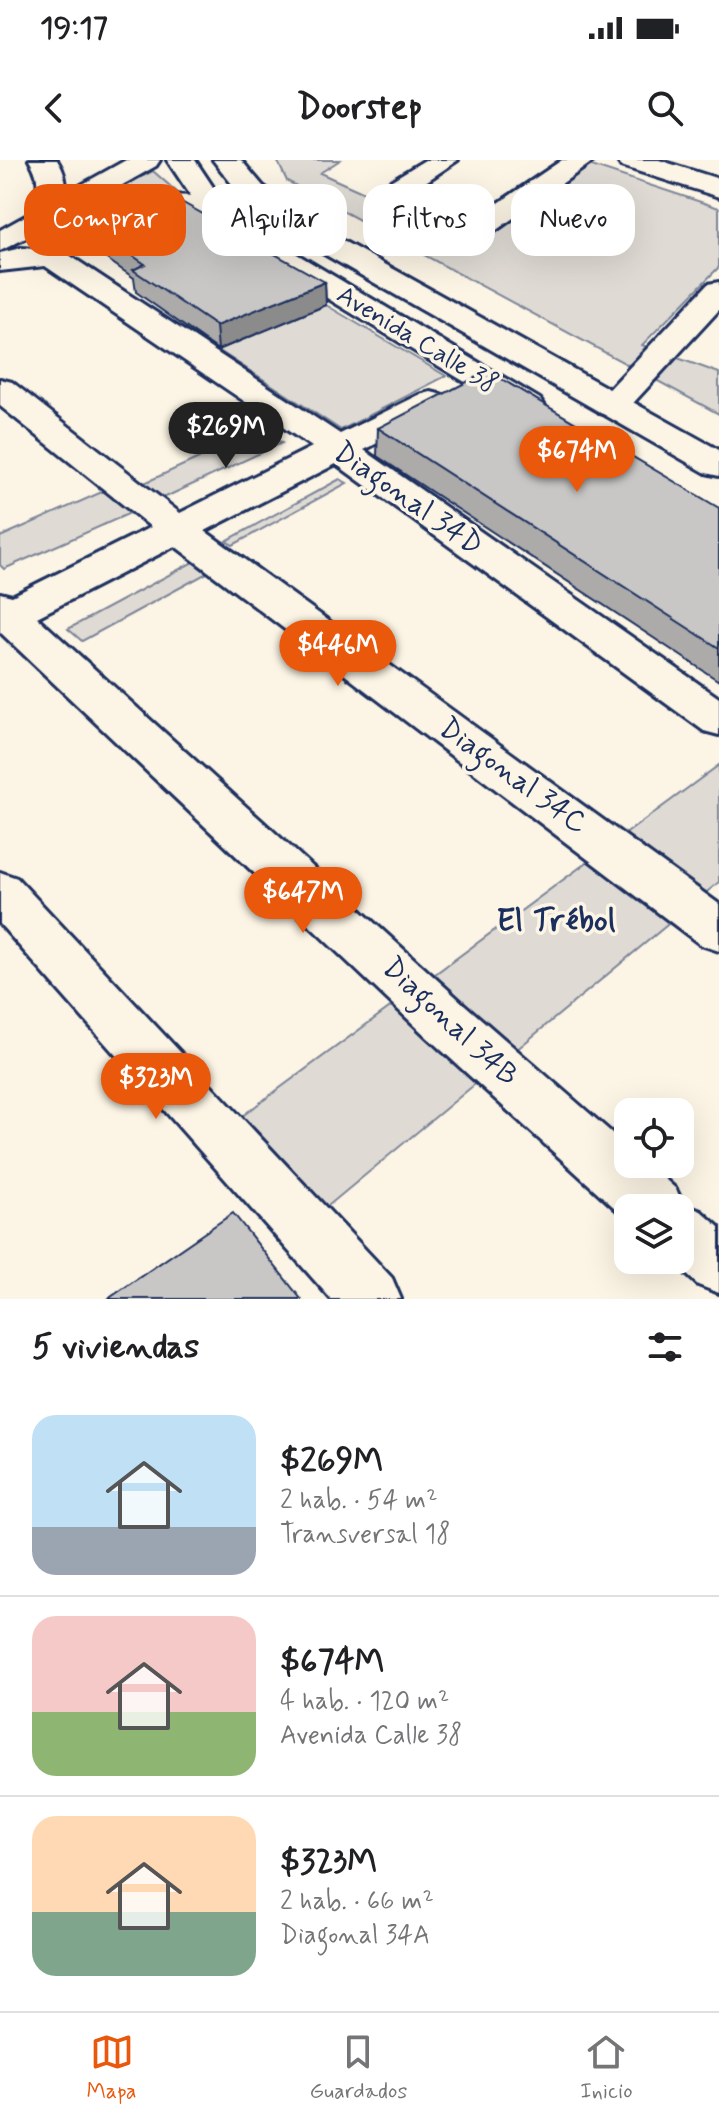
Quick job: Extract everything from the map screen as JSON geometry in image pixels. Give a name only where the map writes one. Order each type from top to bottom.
[{"type":"street","points":[[43,160],[51,169],[54,184]]},
{"type":"street","points":[[105,184],[146,160]]},
{"type":"street","name":"Avenida Calle 38","points":[[181,160],[202,192]]},
{"type":"street","name":"Avenida Calle 38","points":[[227,160],[237,178],[256,196],[308,233],[719,465]]},
{"type":"street","points":[[405,184],[444,160]]},
{"type":"street","points":[[495,218],[581,160]]},
{"type":"street","points":[[631,160],[714,180]]},
{"type":"street","points":[[0,242],[24,230]]},
{"type":"street","name":"Avenida Calle 38","points":[[279,256],[559,424]]},
{"type":"street","name":"Diagonal 34D","points":[[0,262],[21,257],[52,257],[337,448],[719,720]]},
{"type":"street","points":[[612,406],[719,291]]},
{"type":"street","points":[[3,613],[178,530],[479,378]]},
{"type":"street","name":"Diagonal 34C","points":[[0,389],[178,530],[719,931]]},
{"type":"street","name":"Diagonal 34B","points":[[3,613],[446,1021],[640,1194]]},
{"type":"street","points":[[0,891],[371,1299]]},
{"type":"street","points":[[694,1243],[719,1265]]},
{"type":"shaded area","points":[[277,160],[340,160],[320,173],[344,184],[293,184],[287,181]]},
{"type":"shaded area","points":[[589,165],[719,208],[719,267],[642,345],[719,373],[719,414],[426,256],[495,256],[495,232],[511,221],[511,256],[635,256],[635,184],[562,184]]},
{"type":"shaded area","points":[[153,171],[168,184],[127,184]]},
{"type":"shaded area","points":[[347,185],[363,192],[363,222],[347,213]]},
{"type":"shaded area","points":[[326,305],[446,376],[341,430],[218,350]]},
{"type":"shaded area","points":[[262,429],[282,443],[159,500],[140,485]]},
{"type":"shaded area","points":[[340,479],[347,483],[233,545],[226,541]]},
{"type":"shaded area","points":[[111,488],[137,510],[4,569],[0,565],[0,537]]},
{"type":"shaded area","points":[[193,562],[207,573],[82,641],[68,629]]},
{"type":"shaded area","points":[[719,765],[719,882],[305,1225],[219,1133]]},
{"type":"building","points":[[186,205],[202,213],[202,256],[278,256],[325,282],[216,326],[133,270],[145,264],[133,256],[186,256]]},
{"type":"building","points":[[488,371],[719,508],[719,648],[378,428]]},
{"type":"building","points":[[233,1213],[301,1299],[108,1299]]},
{"type":"district","name":"El Trébol","points":[[556,921]]}]
